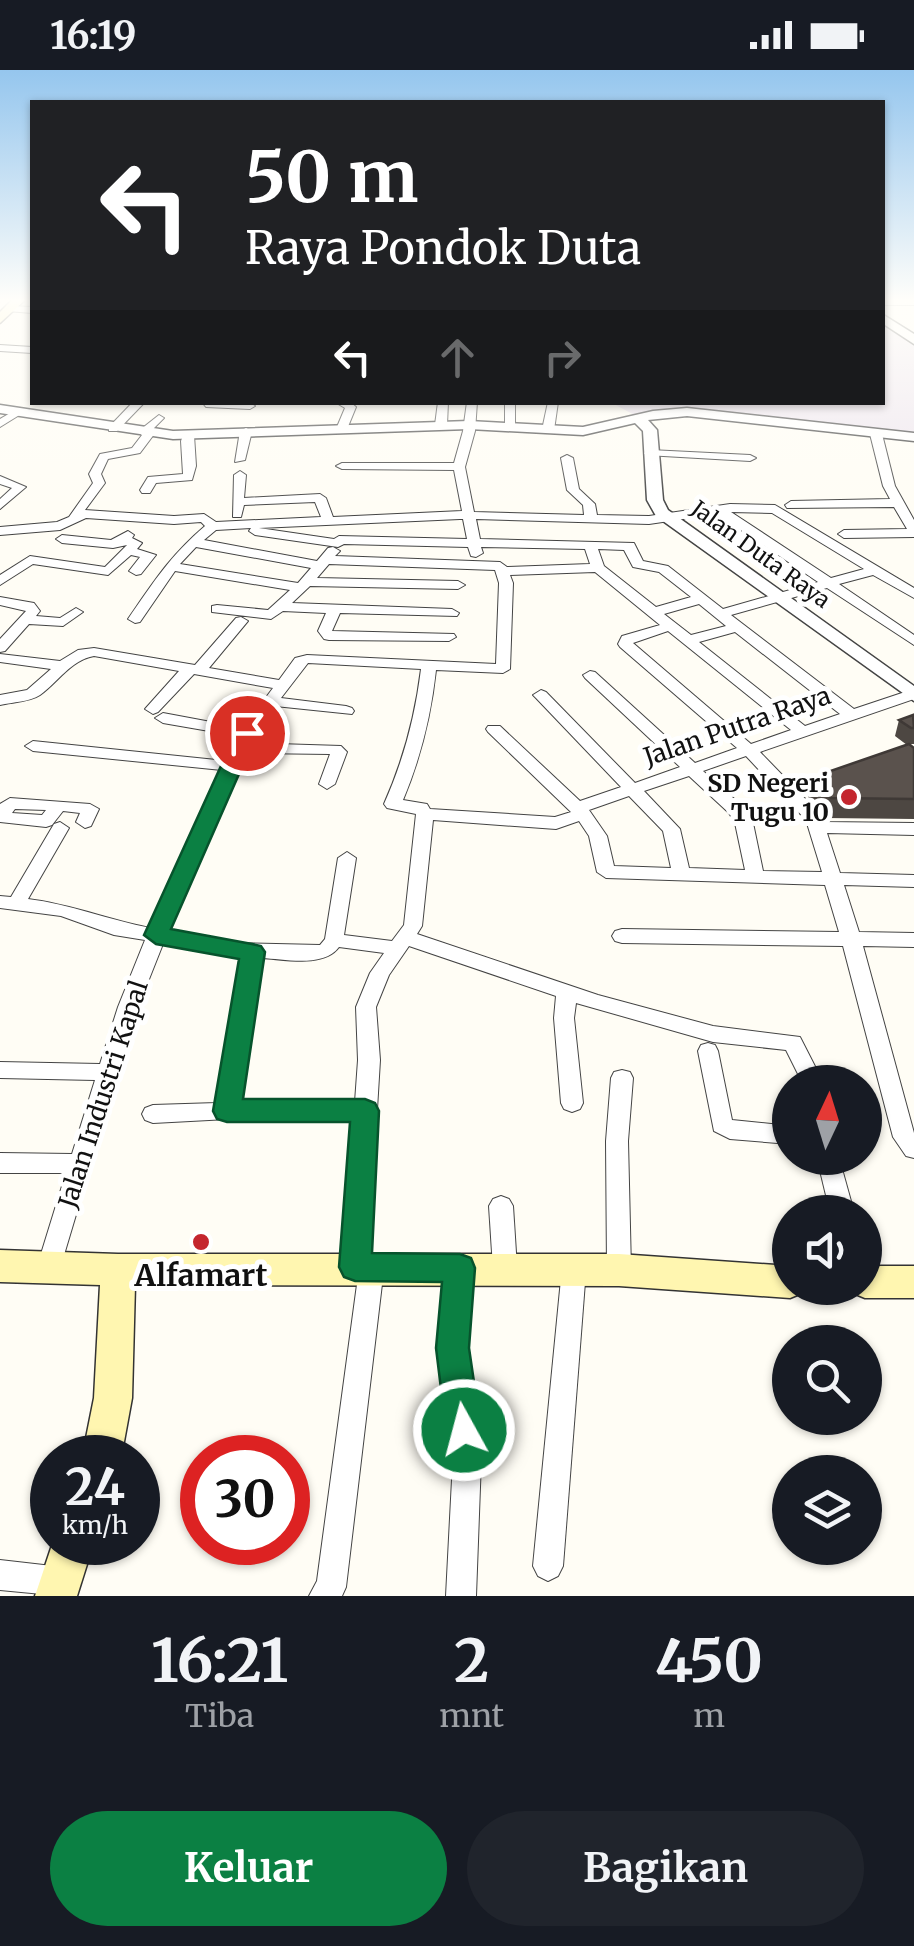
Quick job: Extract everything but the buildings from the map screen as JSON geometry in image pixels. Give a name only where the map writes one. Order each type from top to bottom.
[{"type":"main road","points":[[0,1266],[118,1270],[619,1270],[772,1281]]},
{"type":"main road","points":[[106,1435],[114,1398],[118,1270]]},
{"type":"main road","points":[[882,1282],[914,1282]]},
{"type":"street","points":[[114,429],[137,405]]},
{"type":"street","points":[[240,524],[242,431],[250,405]]},
{"type":"street","points":[[344,427],[351,407],[347,405]]},
{"type":"street","points":[[441,425],[443,405]]},
{"type":"street","points":[[471,405],[459,467],[477,563]]},
{"type":"street","points":[[510,405],[511,427]]},
{"type":"street","points":[[548,430],[552,405]]},
{"type":"street","points":[[0,410],[114,429],[156,428],[188,435],[468,424],[593,430],[686,412],[914,437]]},
{"type":"street","points":[[0,424],[16,412]]},
{"type":"street","name":"Jalan Duta Raya","points":[[638,419],[649,427],[656,505],[668,518],[914,694]]},
{"type":"street","points":[[0,531],[60,526],[75,516],[98,483],[97,470],[104,456],[136,451],[156,428]]},
{"type":"street","points":[[844,534],[914,532],[889,486],[876,434]]},
{"type":"street","points":[[146,490],[152,480],[188,478],[192,464],[185,444],[188,435]]},
{"type":"street","points":[[650,453],[750,458]]},
{"type":"street","points":[[567,458],[573,490],[589,504],[592,518]]},
{"type":"street","points":[[342,466],[459,467]]},
{"type":"street","points":[[0,480],[20,487],[0,505]]},
{"type":"street","points":[[239,502],[320,498],[334,520],[339,542]]},
{"type":"street","points":[[791,505],[898,504]]},
{"type":"street","points":[[719,510],[914,640]]},
{"type":"street","points":[[135,619],[170,566],[213,526],[465,515],[668,518],[719,510],[782,511],[914,594]]},
{"type":"street","points":[[75,516],[204,518],[213,526]]},
{"type":"street","points":[[0,581],[18,564],[30,560],[113,572],[124,546],[146,518]]},
{"type":"street","points":[[240,524],[257,531],[339,542],[629,546],[638,564],[659,568],[850,714]]},
{"type":"street","points":[[62,539],[124,546],[149,555],[136,571]]},
{"type":"street","points":[[192,542],[323,563],[477,563],[496,564],[504,571],[598,568]]},
{"type":"street","points":[[217,609],[268,616],[304,585],[339,542]]},
{"type":"street","points":[[590,545],[598,568],[802,731]]},
{"type":"street","points":[[324,1596],[331,1587],[364,1267],[369,1060],[366,1007],[380,973],[413,926],[425,814],[420,808],[393,804],[411,761],[437,662],[448,637],[458,585],[456,564]]},
{"type":"street","points":[[170,566],[304,585],[458,585]]},
{"type":"street","points":[[720,614],[875,570]]},
{"type":"street","points":[[437,662],[503,669],[504,571]]},
{"type":"street","points":[[655,612],[700,599]]},
{"type":"street","points":[[0,602],[33,608],[0,648]]},
{"type":"street","points":[[280,607],[452,613]]},
{"type":"street","points":[[334,610],[324,631],[329,636],[448,637]]},
{"type":"street","points":[[25,620],[63,622],[76,612]]},
{"type":"street","points":[[238,749],[158,714],[241,622]]},
{"type":"street","points":[[671,626],[626,639],[624,644],[748,750],[810,811],[852,939],[904,1136],[913,1148]]},
{"type":"street","points":[[688,640],[737,627]]},
{"type":"street","points":[[0,700],[32,694],[82,653],[94,652],[194,670],[346,711]]},
{"type":"street","points":[[0,658],[63,666]]},
{"type":"street","name":"Jalan Industri Kapal","points":[[49,1267],[106,1072],[156,935],[238,749],[303,660],[437,662]]},
{"type":"street","points":[[590,675],[740,816],[755,876]]},
{"type":"street","name":"Jalan Putra Raya","points":[[425,814],[556,822],[632,788],[914,694]]},
{"type":"street","points":[[541,695],[674,834],[682,874]]},
{"type":"street","points":[[494,729],[580,811],[598,836],[606,872],[914,881]]},
{"type":"street","points":[[33,746],[335,750],[338,756],[327,784]]},
{"type":"street","points":[[792,793],[810,786]]},
{"type":"street","points":[[0,816],[46,820],[58,805],[90,808],[85,822]]},
{"type":"street","points":[[818,827],[914,828]]},
{"type":"street","points":[[60,828],[8,903],[81,914],[105,926],[252,952],[327,950],[334,940],[347,858]]},
{"type":"street","points":[[622,936],[914,940]]},
{"type":"street","points":[[334,940],[402,943],[712,1034],[793,1043],[804,1065]]},
{"type":"street","points":[[227,1111],[252,952]]},
{"type":"street","points":[[567,992],[564,1018],[572,1103]]},
{"type":"street","points":[[708,1052],[722,1125],[730,1130],[772,1134]]},
{"type":"street","points":[[0,1070],[106,1072]]},
{"type":"street","points":[[619,1270],[617,1141],[622,1078]]},
{"type":"street","points":[[153,1114],[365,1111]]},
{"type":"street","points":[[0,1163],[80,1164]]},
{"type":"street","points":[[501,1206],[506,1268]]},
{"type":"street","points":[[460,1268],[452,1348],[467,1460],[461,1596]]},
{"type":"street","points":[[548,1566],[574,1270]]},
{"type":"street","points":[[0,1575],[64,1573]]},
{"type":"shaded area","points":[[885,370],[914,370],[914,433],[691,414],[640,418],[616,405],[885,405]]},
{"type":"place","name":"SD Negeri Tugu 10","points":[[849,797]]},
{"type":"place","name":"Alfamart","points":[[201,1242]]},
{"type":"route","points":[[247,733],[156,935],[252,952],[227,1111],[365,1111],[355,1267],[460,1268],[452,1348],[464,1430]]}]
